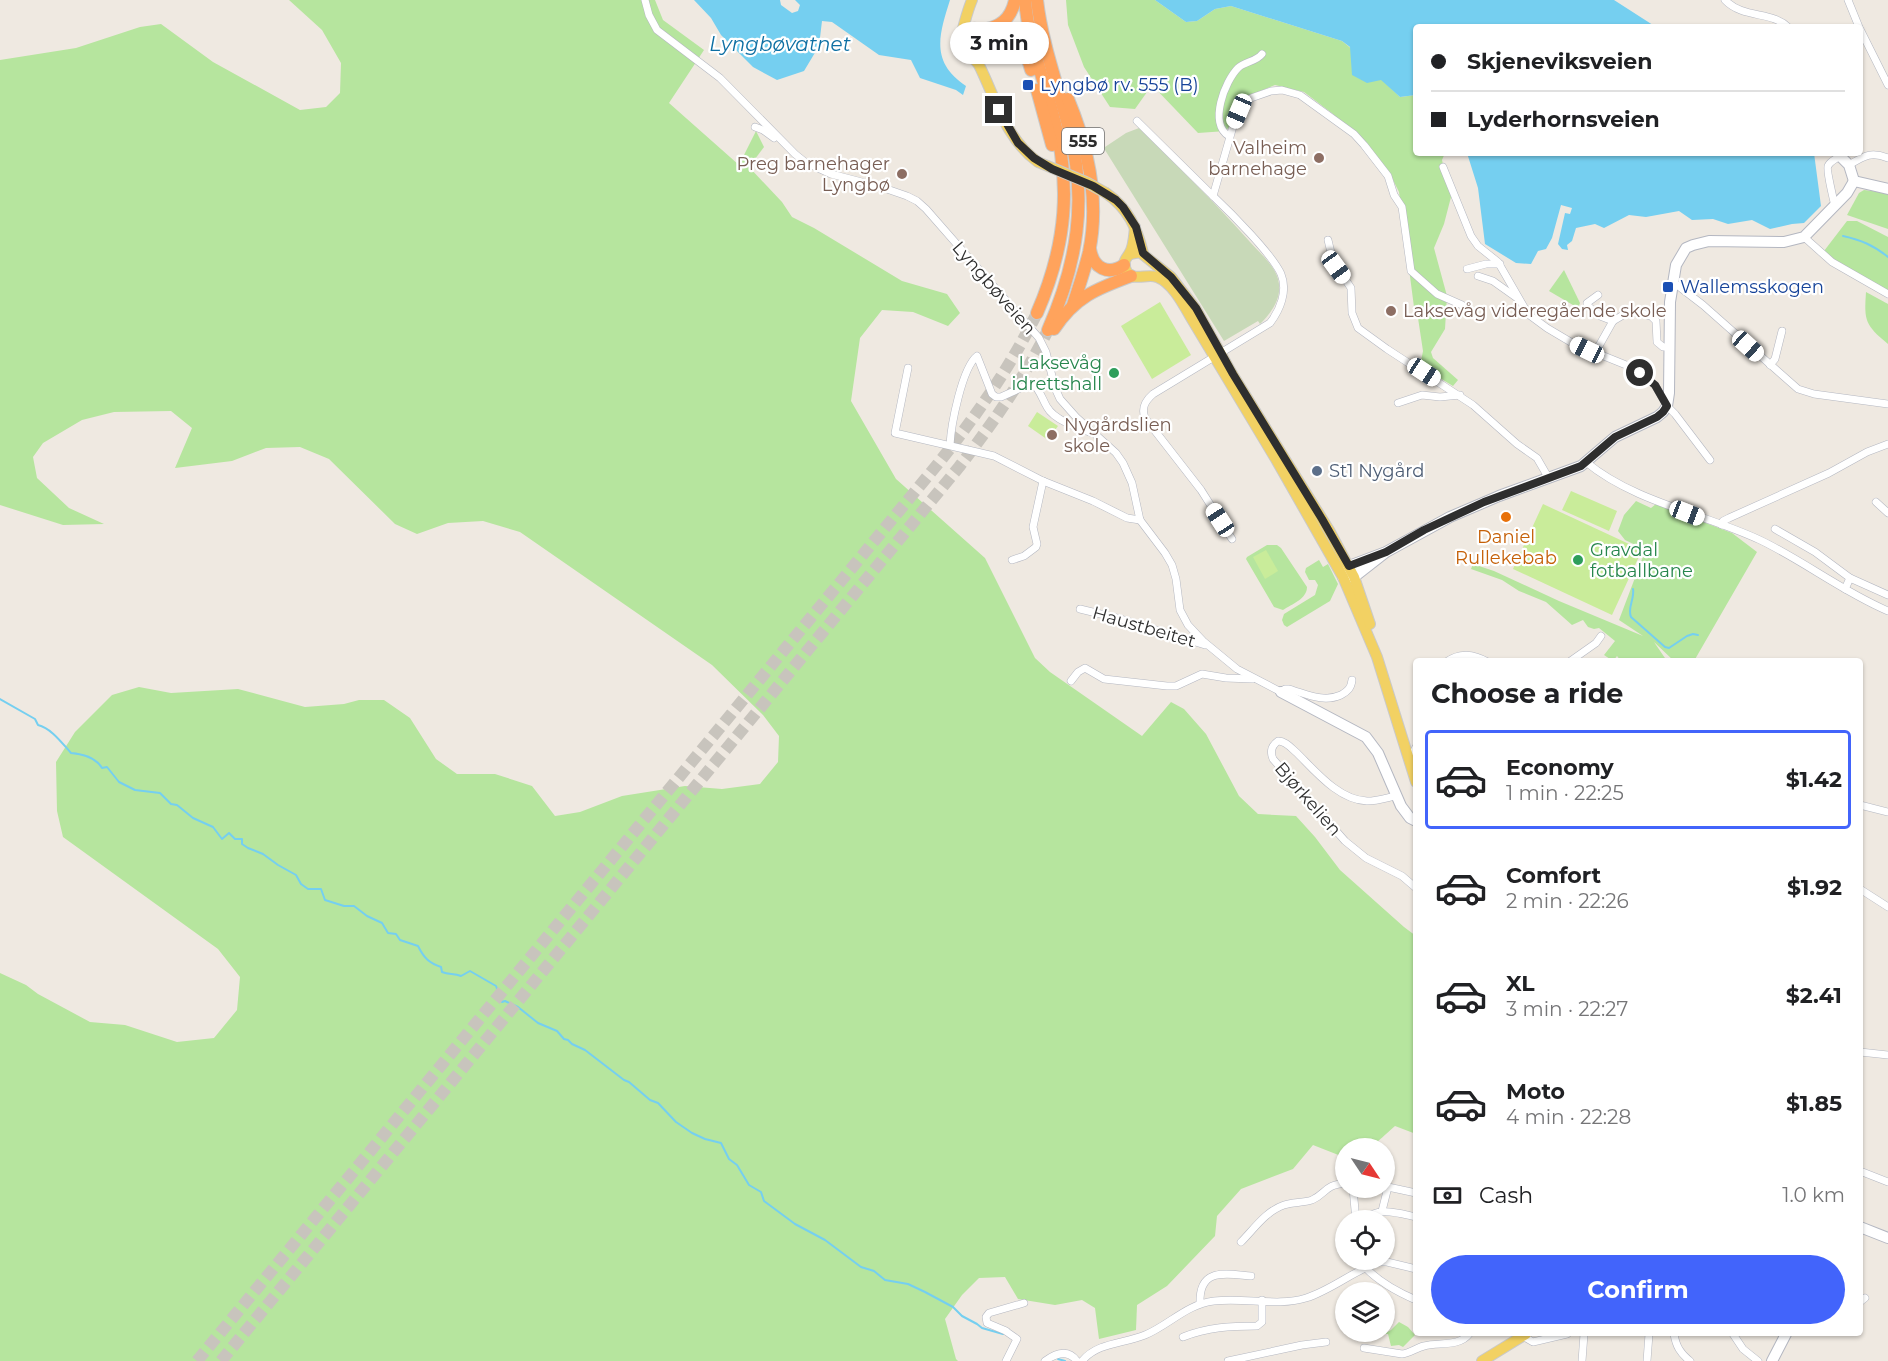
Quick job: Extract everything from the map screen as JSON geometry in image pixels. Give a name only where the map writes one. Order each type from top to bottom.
[{"type":"highway","points":[[982,37],[1003,23],[1016,0]]},
{"type":"highway","name":"555","points":[[1025,0],[1030,39],[1060,142],[1065,180],[1065,212],[1057,257],[1037,313]]},
{"type":"highway","name":"555","points":[[1037,0],[1043,40],[1074,145],[1080,198],[1076,243],[1071,267],[1051,330],[1066,312],[1101,286],[1131,276]]},
{"type":"highway","name":"555","points":[[982,37],[1007,39],[1022,49],[1028,59],[1053,150],[1065,212]]},
{"type":"highway","name":"555","points":[[1043,40],[1074,113],[1089,166],[1092,207],[1089,249],[1074,305]]},
{"type":"highway","points":[[1089,249],[1092,260],[1102,269],[1110,271],[1127,259]]},
{"type":"main road","points":[[972,0],[961,38],[962,47],[978,64],[1013,136],[1023,149],[1038,162],[1086,182],[1106,193],[1123,207],[1136,227],[1150,268],[1144,276]]},
{"type":"main road","points":[[972,0],[973,18],[982,37],[994,99]]},
{"type":"main road","points":[[963,34],[970,28],[982,37]]},
{"type":"main road","points":[[968,53],[977,54],[982,37]]},
{"type":"main road","points":[[1348,577],[1386,552],[1450,517],[1586,462],[1615,437],[1663,412],[1667,406],[1670,383],[1669,311],[1673,282],[1676,265],[1686,248],[1709,241],[1784,242],[1804,237],[1852,187],[1854,182],[1849,165],[1839,156]]},
{"type":"main road","points":[[1854,182],[1888,189]]},
{"type":"main road","points":[[1136,227],[1127,259],[1128,273],[1131,276],[1159,278],[1171,287],[1218,355],[1325,523],[1349,566],[1348,577]]},
{"type":"main road","points":[[1127,259],[1136,251],[1146,256],[1171,277],[1185,293],[1324,541],[1348,577],[1368,615],[1377,657],[1413,771]]},
{"type":"main road","points":[[1349,566],[1386,552]]},
{"type":"main road","name":"Lyngbøveien","points":[[1281,692],[1366,737],[1378,753],[1395,796],[1407,815],[1413,819]]},
{"type":"main road","points":[[1863,1228],[1888,1238]]},
{"type":"main road","points":[[1482,1361],[1519,1336]]},
{"type":"main road","points":[[1772,1361],[1785,1336]]},
{"type":"street","name":"Lyngbøveien","points":[[645,0],[649,15],[657,30],[720,78],[795,154],[817,168],[894,191],[920,203],[1039,338],[1046,352],[1060,399],[1076,417],[1116,453],[1123,463],[1132,483],[1140,520],[1172,565],[1183,618],[1195,634],[1237,669],[1281,692],[1289,689],[1332,699],[1348,691],[1352,686],[1352,680]]},
{"type":"street","points":[[1725,0],[1734,8],[1746,13],[1778,20],[1784,24]]},
{"type":"street","points":[[1848,0],[1857,24]]},
{"type":"street","points":[[1863,36],[1888,85]]},
{"type":"street","points":[[1229,136],[1222,131],[1220,126],[1219,109],[1236,70],[1249,61],[1259,58],[1262,54]]},
{"type":"street","points":[[1213,196],[1229,136],[1239,111],[1251,98],[1261,93],[1282,90],[1300,95],[1354,134],[1388,176],[1403,211],[1411,271],[1437,294],[1462,305]]},
{"type":"street","points":[[1137,121],[1213,196],[1270,258],[1282,275],[1284,290],[1278,310],[1270,323],[1153,394],[1145,403],[1143,413],[1200,490],[1232,539]]},
{"type":"street","name":"Lyngbøveien","points":[[755,128],[763,130],[772,138],[779,139]]},
{"type":"street","points":[[1849,165],[1874,154],[1888,158]]},
{"type":"street","points":[[1835,206],[1827,166],[1837,156]]},
{"type":"street","points":[[1443,167],[1471,236],[1478,246],[1500,264],[1528,314],[1574,344],[1620,362],[1655,385],[1667,406],[1710,460]]},
{"type":"street","points":[[1804,237],[1832,262],[1888,294]]},
{"type":"street","points":[[1328,240],[1333,261],[1351,288],[1352,313],[1358,328],[1460,395],[1517,444],[1537,458],[1548,477]]},
{"type":"street","points":[[1467,269],[1486,264],[1500,264]]},
{"type":"street","points":[[1478,276],[1493,281],[1519,300]]},
{"type":"street","points":[[1673,282],[1793,386],[1805,392],[1888,404]]},
{"type":"street","points":[[1598,295],[1587,304],[1600,316],[1613,321]]},
{"type":"street","points":[[1595,353],[1613,321],[1630,311],[1651,316],[1656,321],[1657,342],[1663,347],[1669,347]]},
{"type":"street","points":[[1770,365],[1775,359],[1782,331]]},
{"type":"street","points":[[950,446],[966,369],[975,357],[978,357],[987,384],[996,397],[1001,397],[1032,383],[1042,396],[1048,410],[1061,419],[1097,435]]},
{"type":"street","points":[[908,368],[895,433],[999,458],[1043,481],[1093,501],[1127,518],[1140,520]]},
{"type":"street","points":[[1398,403],[1422,395],[1440,397],[1460,395]]},
{"type":"street","points":[[1722,525],[1723,521],[1729,518],[1888,444]]},
{"type":"street","points":[[1586,462],[1604,476],[1631,489],[1773,547],[1888,611]]},
{"type":"street","points":[[1012,560],[1024,556],[1036,547],[1034,527],[1043,481]]},
{"type":"street","points":[[1876,502],[1888,513]]},
{"type":"street","points":[[1775,529],[1815,552],[1850,578],[1888,595]]},
{"type":"street","points":[[1845,589],[1850,578]]},
{"type":"street","name":"Haustbeitet","points":[[1080,609],[1208,645]]},
{"type":"street","points":[[1575,658],[1596,643],[1601,636]]},
{"type":"street","points":[[1453,658],[1465,654],[1480,658]]},
{"type":"street","name":"Lyngbøveien","points":[[1071,681],[1078,672],[1085,668],[1104,679],[1167,686],[1176,686],[1202,674],[1254,679]]},
{"type":"street","name":"Bjørkelien","points":[[1395,796],[1367,801],[1350,797],[1340,792],[1316,772],[1285,742],[1278,741],[1272,749],[1273,759],[1345,840],[1366,858],[1402,876],[1413,885]]},
{"type":"street","points":[[1410,760],[1413,754]]},
{"type":"street","points":[[1863,806],[1888,812]]},
{"type":"street","points":[[1863,891],[1888,907]]},
{"type":"street","points":[[1863,1052],[1888,1055]]},
{"type":"street","points":[[1863,1172],[1888,1182]]},
{"type":"street","points":[[1241,1242],[1275,1209],[1287,1204],[1314,1199],[1335,1185]]},
{"type":"street","points":[[1382,1210],[1388,1187],[1413,1192]]},
{"type":"street","points":[[1395,1212],[1413,1215]]},
{"type":"street","points":[[1395,1264],[1413,1268]]},
{"type":"street","points":[[1082,1361],[1100,1347],[1142,1336],[1161,1328],[1184,1311],[1200,1303],[1241,1299],[1284,1302],[1304,1299],[1364,1270]]},
{"type":"street","points":[[1367,1270],[1383,1283],[1413,1298]]},
{"type":"street","points":[[1200,1303],[1202,1284],[1211,1277],[1222,1274],[1251,1276]]},
{"type":"street","points":[[1183,1337],[1197,1331],[1214,1328],[1257,1326],[1262,1322],[1262,1300]]},
{"type":"street","points":[[1005,1361],[1017,1339],[991,1326],[986,1321],[989,1313],[1023,1303]]},
{"type":"street","points":[[1364,1348],[1401,1354],[1424,1346],[1461,1341],[1467,1336]]},
{"type":"street","points":[[1525,1336],[1533,1342],[1558,1336]]},
{"type":"street","points":[[1582,1361],[1584,1336]]},
{"type":"street","points":[[1647,1361],[1648,1336]]},
{"type":"street","points":[[1674,1336],[1677,1347],[1690,1361]]},
{"type":"street","points":[[1734,1336],[1743,1349],[1758,1361]]},
{"type":"street","points":[[1228,1361],[1326,1342]]},
{"type":"street","points":[[1045,1361],[1053,1355],[1065,1353],[1077,1361]]},
{"type":"green space","points":[[289,0],[655,0],[663,20],[704,50],[669,103],[739,165],[756,131],[764,147],[749,167],[782,202],[792,217],[902,281],[947,294],[960,313],[948,326],[913,312],[882,310],[860,338],[851,401],[896,479],[985,558],[1035,658],[1050,672],[1142,736],[1171,702],[1184,709],[1206,734],[1239,796],[1258,814],[1296,816],[1340,870],[1413,934],[1413,1133],[1395,1126],[1381,1138],[1335,1138],[1335,1154],[1313,1145],[1293,1169],[1241,1189],[1217,1216],[1215,1236],[1167,1286],[1137,1305],[1136,1330],[1099,1339],[1095,1308],[1082,1300],[1055,1305],[1018,1299],[1005,1277],[979,1278],[962,1295],[945,1319],[958,1361],[0,1361],[0,973],[26,985],[90,1022],[125,1025],[177,1042],[214,1038],[237,1010],[240,977],[218,949],[63,837],[57,811],[56,762],[75,732],[112,695],[139,687],[171,693],[238,689],[305,707],[344,704],[359,700],[384,700],[410,718],[436,759],[457,774],[495,774],[532,786],[555,816],[580,812],[622,796],[685,786],[722,789],[760,784],[778,762],[779,736],[763,715],[712,665],[520,532],[483,521],[448,523],[417,534],[395,524],[329,459],[300,447],[266,448],[232,461],[175,468],[192,428],[171,411],[114,412],[82,420],[43,443],[33,457],[37,478],[69,508],[104,524],[63,525],[0,505],[0,60],[76,48],[140,27],[161,24],[213,62],[300,110],[326,107],[340,93],[341,63],[322,30]]},
{"type":"green space","points":[[1066,0],[1155,0],[1186,22],[1197,21],[1215,9],[1231,6],[1342,41],[1400,97],[1413,95],[1413,156],[1444,156],[1442,160],[1451,197],[1444,224],[1434,248],[1447,296],[1445,329],[1431,352],[1433,358],[1458,380],[1453,386],[1420,366],[1423,351],[1414,307],[1399,192],[1388,170],[1333,114],[1304,92],[1275,85],[1253,94],[1226,131],[1198,133],[1152,85],[1135,109],[1110,107],[1084,67],[1068,25]]},
{"type":"green space","points":[[1139,128],[1196,184],[1273,269],[1278,279],[1278,298],[1260,324],[1258,321],[1224,341],[1105,150],[1105,147],[1126,133]]},
{"type":"green space","points":[[1864,190],[1888,193],[1888,229],[1847,215],[1859,193]]},
{"type":"green space","points":[[1847,221],[1857,221],[1888,237],[1888,291],[1839,263],[1824,251]]},
{"type":"green space","points":[[1564,270],[1580,303],[1578,308],[1549,291]]},
{"type":"green space","points":[[1866,292],[1888,304],[1888,344],[1870,327],[1865,310]]},
{"type":"green space","points":[[1160,302],[1191,355],[1152,379],[1121,326]]},
{"type":"green space","points":[[1037,412],[1058,426],[1048,440],[1028,426]]},
{"type":"green space","points":[[1571,491],[1617,511],[1609,531],[1562,510]]},
{"type":"green space","points":[[1636,501],[1651,508],[1656,504],[1732,533],[1757,552],[1696,658],[1671,658],[1654,642],[1665,658],[1619,658],[1617,656],[1608,658],[1604,655],[1615,641],[1599,628],[1588,627],[1583,620],[1572,625],[1546,602],[1519,591],[1502,580],[1471,569],[1473,564],[1494,571],[1643,636],[1619,620],[1644,554],[1644,549],[1625,540],[1618,531],[1624,515]]},
{"type":"green space","name":"Gravdal fotballbane","points":[[1543,504],[1642,550],[1612,615],[1513,569]]},
{"type":"green space","points":[[1267,545],[1277,545],[1281,548],[1307,587],[1302,598],[1283,610],[1274,607],[1246,559]]},
{"type":"green space","points":[[1266,550],[1278,571],[1265,579],[1253,557]]},
{"type":"green space","points":[[1319,560],[1323,567],[1328,564],[1338,584],[1330,601],[1287,627],[1282,620],[1284,614],[1315,595],[1318,585],[1315,580],[1309,580],[1305,572],[1306,568]]},
{"type":"green space","points":[[1399,1322],[1413,1333],[1414,1336],[1403,1347],[1391,1346],[1390,1342],[1395,1342],[1395,1326]]},
{"type":"water","name":"Lyngbøvatnet","points":[[694,0],[780,0],[781,5],[792,13],[798,11],[800,5],[795,0],[950,0],[940,47],[947,67],[966,86],[963,95],[956,90],[920,78],[911,60],[879,55],[832,22],[822,21],[819,46],[804,71],[777,80],[753,67],[721,35],[711,18]]},
{"type":"water","points":[[1155,0],[1614,0],[1651,24],[1413,24],[1413,95],[1400,97],[1381,80],[1367,83],[1352,75],[1350,47],[1342,41],[1231,6],[1215,9],[1197,21],[1186,22]]},
{"type":"water","points":[[1468,156],[1814,156],[1821,206],[1804,223],[1770,229],[1752,220],[1728,224],[1713,219],[1692,220],[1679,211],[1646,217],[1629,215],[1604,228],[1595,224],[1576,228],[1572,241],[1567,245],[1568,250],[1562,249],[1558,244],[1565,213],[1570,214],[1572,208],[1561,205],[1552,238],[1546,249],[1538,251],[1531,264],[1516,263],[1485,244],[1478,188]]},
{"type":"waterway","points":[[1843,236],[1867,244],[1888,257]]},
{"type":"waterway","points":[[1633,589],[1631,617],[1665,647],[1669,648],[1687,636],[1698,635]]},
{"type":"waterway","points":[[0,699],[35,719],[38,725],[52,733],[71,753],[89,757],[102,768],[107,767],[119,782],[135,790],[160,793],[171,804],[177,805],[193,818],[213,827],[222,839],[229,833],[235,839],[242,839],[242,844],[296,875],[301,884],[308,889],[321,889],[325,900],[344,906],[354,906],[367,916],[382,923],[388,933],[396,934],[400,940],[418,946],[427,960],[441,967],[442,972],[461,976],[470,971],[496,986],[502,1002],[505,1001],[518,1007],[538,1023],[557,1031],[564,1039],[585,1050],[650,1100],[658,1103],[676,1122],[692,1133],[721,1143],[729,1159],[737,1165],[749,1185],[761,1192],[764,1201],[795,1224],[825,1240],[861,1267],[874,1271],[885,1280],[908,1284],[953,1307],[962,1316],[982,1328],[1003,1334]]},
{"type":"waterway","points":[[1058,1359],[1065,1361]]},
{"type":"tunnel","points":[[197,1361],[941,460],[993,389],[1037,313]]},
{"type":"tunnel","points":[[221,1361],[959,467],[1007,401],[1048,330]]},
{"type":"place","name":"Lyngbø rv. 555 (B)","points":[[1028,85]]},
{"type":"place","name":"Valheim barnehage","points":[[1319,158]]},
{"type":"place","name":"Preg barnehager Lyngbø","points":[[902,174]]},
{"type":"place","name":"Wallemsskogen","points":[[1668,287]]},
{"type":"place","name":"Laksevåg videregående skole","points":[[1391,311]]},
{"type":"place","name":"Laksevåg idrettshall","points":[[1114,373]]},
{"type":"place","name":"Nygårdslien skole","points":[[1052,435]]},
{"type":"place","name":"St1 Nygård","points":[[1317,471]]},
{"type":"place","name":"Daniel Rullekebab","points":[[1506,517]]},
{"type":"place","name":"Gravdal fotballbane","points":[[1578,560]]},
{"type":"route","points":[[999,110],[1018,143],[1038,162],[1086,182],[1116,200],[1123,207],[1136,227],[1143,253],[1171,277],[1196,308],[1276,447],[1349,566],[1386,552],[1424,530],[1484,502],[1581,466],[1615,437],[1657,417],[1667,406],[1655,385],[1640,373]]}]
